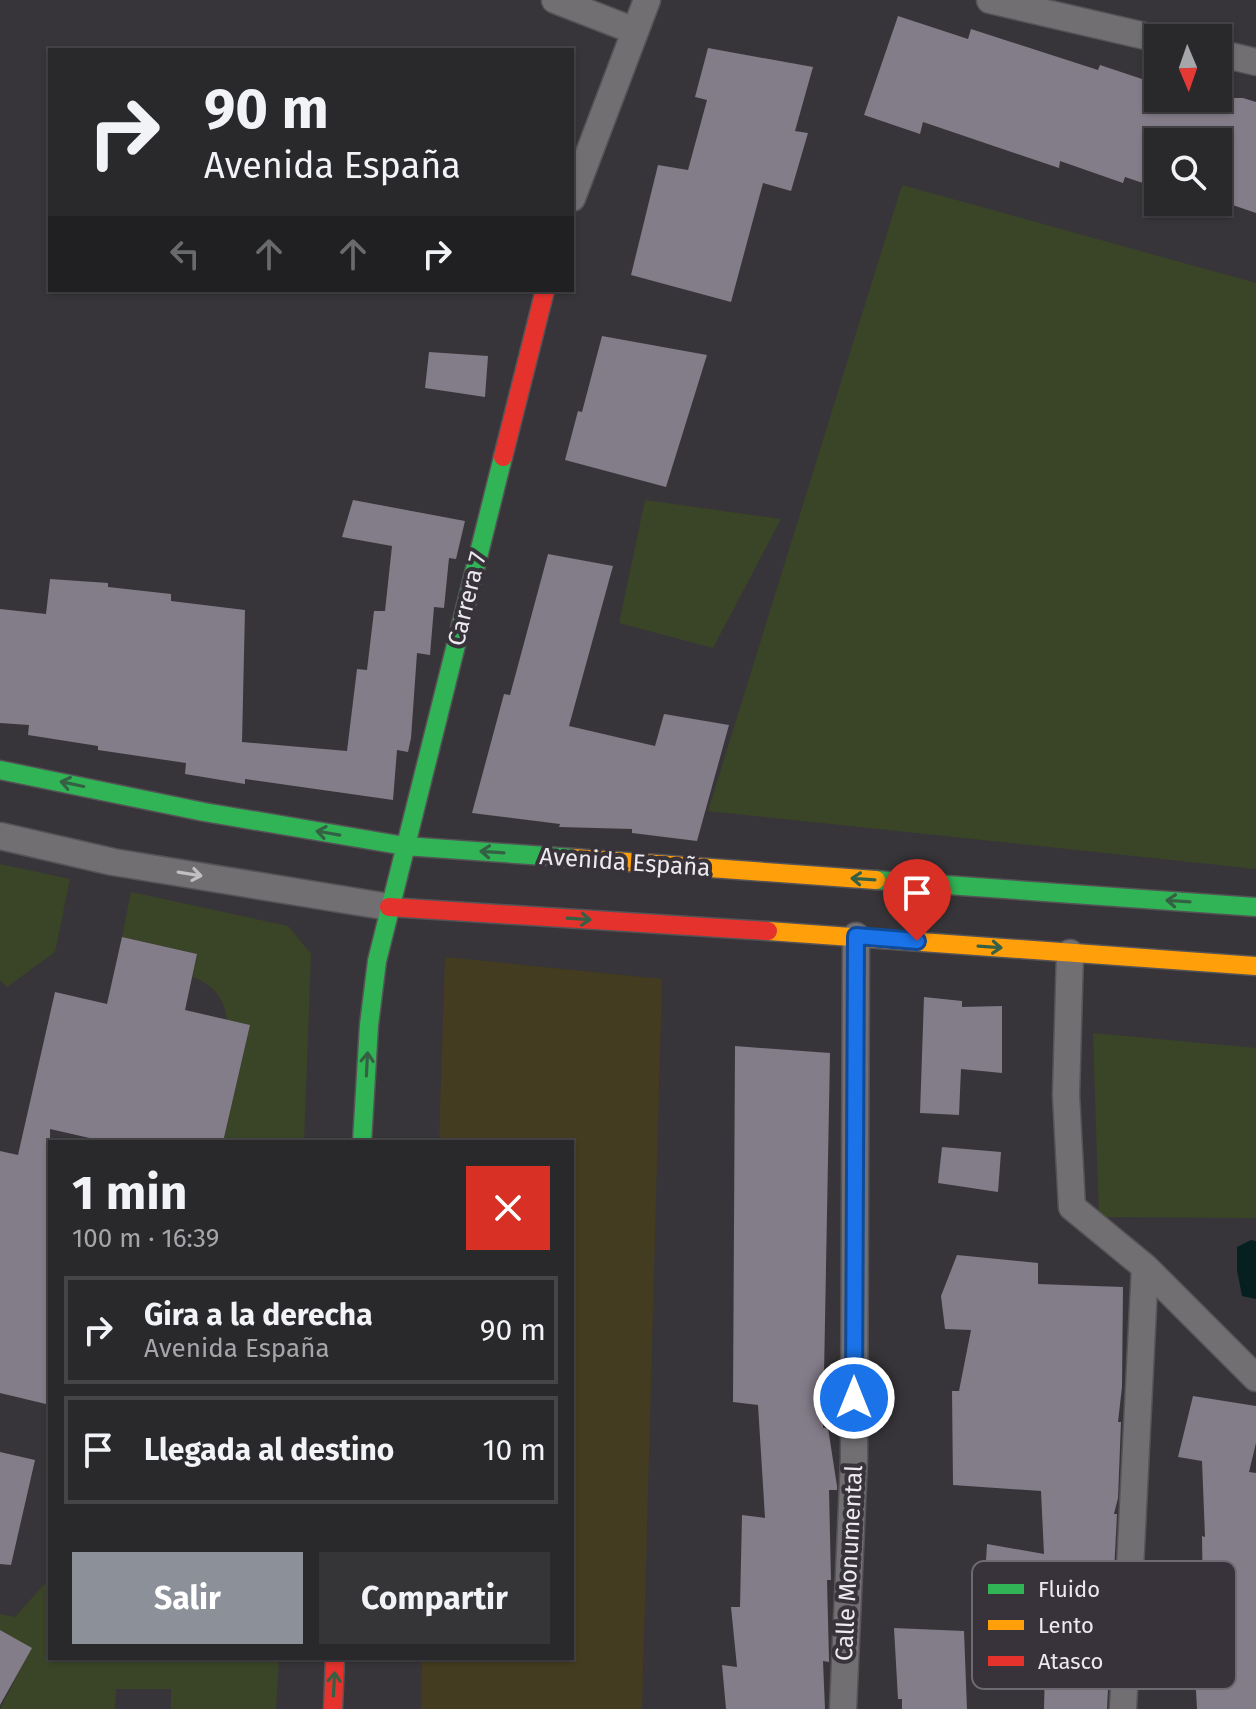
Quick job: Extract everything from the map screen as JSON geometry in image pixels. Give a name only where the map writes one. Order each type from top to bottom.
[{"type":"street","points":[[555,0],[635,31]]},
{"type":"street","points":[[574,193],[647,0]]},
{"type":"street","points":[[990,0],[1144,36]]},
{"type":"street","points":[[1232,56],[1256,62]]},
{"type":"street","name":"Carrera 7","points":[[362,1140],[377,961],[544,292]]},
{"type":"street","name":"Avenida España","points":[[0,770],[204,812],[405,846],[1256,907]]},
{"type":"street","points":[[0,836],[113,862],[389,907],[856,936],[1256,966]]},
{"type":"street","name":"Calle Monumental","points":[[843,1709],[854,1460],[856,936]]},
{"type":"street","points":[[1070,953],[1066,1095],[1072,1207],[1145,1267],[1256,1378]]},
{"type":"street","points":[[1130,1561],[1145,1267]]},
{"type":"street","points":[[333,1709],[335,1660]]},
{"type":"street","points":[[1123,1709],[1124,1689]]},
{"type":"green space","points":[[902,185],[1256,283],[1256,869],[708,811]]},
{"type":"green space","points":[[645,500],[781,519],[713,648],[619,623]]},
{"type":"green space","points":[[0,864],[70,879],[55,952],[7,987],[0,980]]},
{"type":"green space","points":[[131,892],[288,926],[311,954],[304,1140],[223,1140],[250,1025],[227,1020],[216,993],[192,977],[197,954],[122,937]]},
{"type":"green space","points":[[1093,1033],[1256,1048],[1256,1218],[1099,1217]]},
{"type":"green space","points":[[48,1580],[48,1660],[279,1660],[276,1709],[171,1709],[171,1689],[116,1689],[115,1709],[0,1709],[31,1648],[0,1630],[0,1614],[15,1617]]},
{"type":"sand","points":[[445,957],[662,979],[642,1709],[421,1709],[422,1660],[574,1660],[574,1140],[439,1140]]},
{"type":"water","points":[[1251,1240],[1256,1241],[1256,1299],[1242,1296],[1237,1270],[1237,1247]]},
{"type":"building","points":[[898,16],[968,39],[971,29],[1098,70],[1100,65],[1144,80],[1144,112],[1232,112],[1232,98],[1256,102],[1256,213],[1232,205],[1232,128],[1144,128],[1144,183],[1125,177],[1123,183],[1060,161],[1059,168],[923,122],[920,134],[864,115]]},
{"type":"building","points":[[708,48],[813,67],[795,131],[808,133],[791,191],[763,183],[731,302],[631,275],[658,165],[688,170],[707,100],[695,97]]},
{"type":"building","points":[[602,336],[707,355],[666,487],[565,460],[578,411],[582,412]]},
{"type":"building","points":[[429,352],[488,356],[485,397],[425,388]]},
{"type":"building","points":[[353,500],[465,521],[456,559],[449,558],[444,608],[434,607],[430,655],[417,653],[411,738],[408,752],[397,750],[393,800],[245,779],[245,784],[185,774],[186,763],[98,750],[98,746],[28,735],[29,725],[0,723],[0,609],[46,614],[50,579],[108,583],[108,587],[171,594],[171,601],[245,610],[242,742],[347,751],[357,669],[367,670],[374,611],[385,611],[392,546],[342,537]]},
{"type":"building","points":[[548,554],[613,566],[569,726],[655,746],[664,714],[729,725],[697,841],[632,833],[632,829],[559,827],[560,824],[472,813],[504,694],[510,695]]},
{"type":"building","points":[[122,937],[197,954],[185,1010],[250,1025],[223,1140],[98,1140],[50,1129],[48,1405],[0,1393],[0,1151],[18,1155],[55,992],[107,1004]]},
{"type":"building","points":[[924,997],[962,1001],[962,1007],[1002,1006],[1002,1073],[961,1069],[959,1115],[920,1113]]},
{"type":"building","points":[[735,1046],[830,1053],[823,1428],[828,1428],[837,1490],[829,1490],[831,1580],[827,1580],[829,1662],[823,1661],[825,1709],[726,1709],[722,1665],[737,1667],[731,1607],[740,1607],[742,1515],[765,1518],[758,1405],[733,1402]]},
{"type":"building","points":[[942,1147],[1001,1152],[998,1192],[938,1183]]},
{"type":"building","points":[[957,1255],[1038,1263],[1038,1284],[1123,1287],[1115,1561],[986,1561],[987,1544],[1044,1554],[1041,1491],[953,1485],[952,1391],[959,1391],[971,1330],[945,1329],[941,1296]]},
{"type":"building","points":[[1193,1396],[1256,1406],[1256,1443],[1249,1472],[1256,1473],[1256,1709],[1197,1709],[1196,1689],[1236,1689],[1236,1561],[1202,1561],[1202,1536],[1205,1537],[1202,1461],[1178,1457]]},
{"type":"building","points":[[0,1452],[35,1460],[11,1565],[0,1564]]},
{"type":"building","points":[[894,1628],[964,1631],[967,1709],[902,1709],[902,1699],[898,1699]]},
{"type":"building","points":[[0,1630],[32,1648],[0,1705]]},
{"type":"building","points":[[1044,1689],[1108,1689],[1107,1709],[1044,1709]]},
{"type":"traffic: fast","points":[[362,1140],[369,1025],[377,961],[503,457]]},
{"type":"traffic: fast","points":[[0,770],[204,812],[405,846],[573,858]]},
{"type":"traffic: fast","points":[[876,880],[1256,907]]},
{"type":"traffic: slow","points":[[573,858],[876,880]]},
{"type":"traffic: slow","points":[[768,931],[1256,966]]},
{"type":"traffic: jam","points":[[503,457],[544,292]]},
{"type":"traffic: jam","points":[[389,907],[768,931]]},
{"type":"traffic: jam","points":[[333,1709],[335,1660]]},
{"type":"route","points":[[854,1398],[856,936],[917,941]]}]
